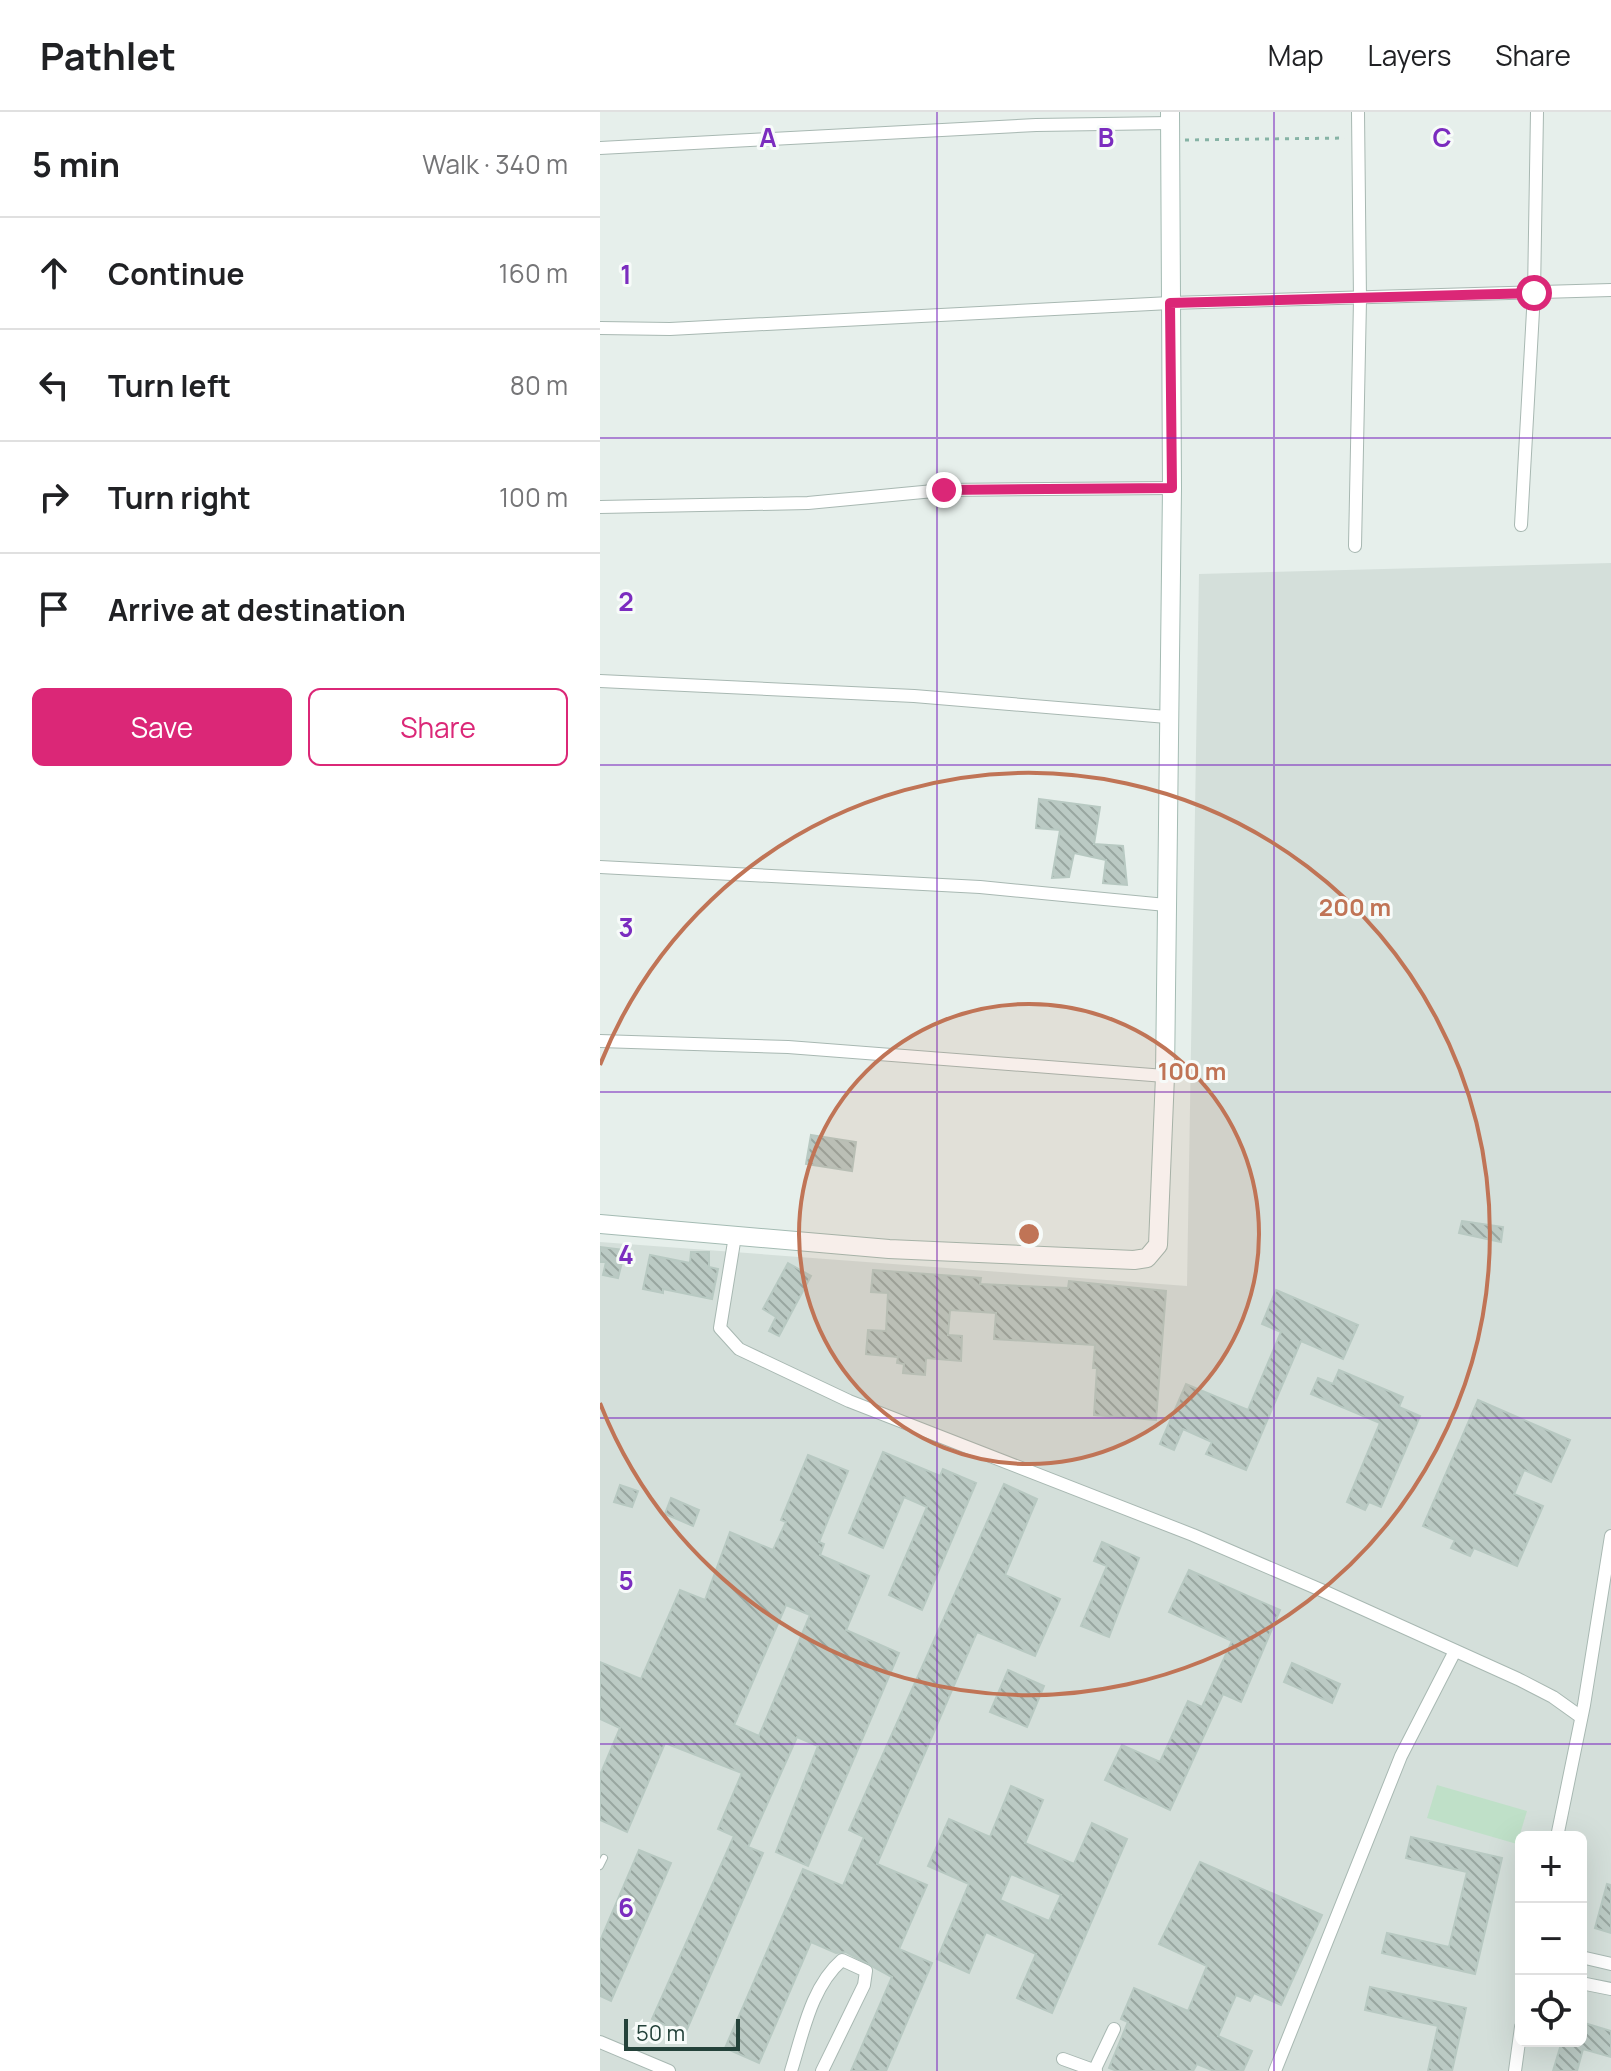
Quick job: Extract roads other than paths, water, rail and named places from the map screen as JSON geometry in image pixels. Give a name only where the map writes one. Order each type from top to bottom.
[{"type":"main road","points":[[600,1224],[889,1249],[1147,1258],[1158,1245],[1165,1076],[1172,488],[1170,125]]},
{"type":"street","points":[[1355,546],[1360,300],[1358,112]]},
{"type":"street","points":[[1521,525],[1534,293],[1537,112]]},
{"type":"street","points":[[600,148],[1036,125],[1170,125]]},
{"type":"street","points":[[600,328],[670,329],[1170,303],[1360,300],[1611,290]]},
{"type":"street","points":[[600,507],[808,503],[944,490],[1172,488]]},
{"type":"street","points":[[600,681],[914,696],[1167,717]]},
{"type":"street","points":[[600,867],[965,886],[1166,905]]},
{"type":"street","points":[[600,1041],[788,1047],[1165,1076]]},
{"type":"street","points":[[735,1236],[720,1328],[739,1349],[849,1401],[1193,1535],[1455,1651],[1553,1697],[1581,1717]]},
{"type":"street","points":[[1558,1831],[1611,1536]]},
{"type":"street","points":[[1275,2071],[1401,1756],[1455,1651]]},
{"type":"street","points":[[1587,1958],[1611,1964]]},
{"type":"street","points":[[791,2071],[811,2007],[826,1978],[842,1960],[866,1971],[864,1985],[822,2071]]},
{"type":"street","points":[[1587,1984],[1611,1989]]},
{"type":"street","points":[[1063,2059],[1095,2071],[1114,2029]]},
{"type":"street","points":[[600,2042],[669,2071]]},
{"type":"street","points":[[1515,2071],[1518,2047]]},
{"type":"lane","points":[[600,1866],[604,1858]]}]
